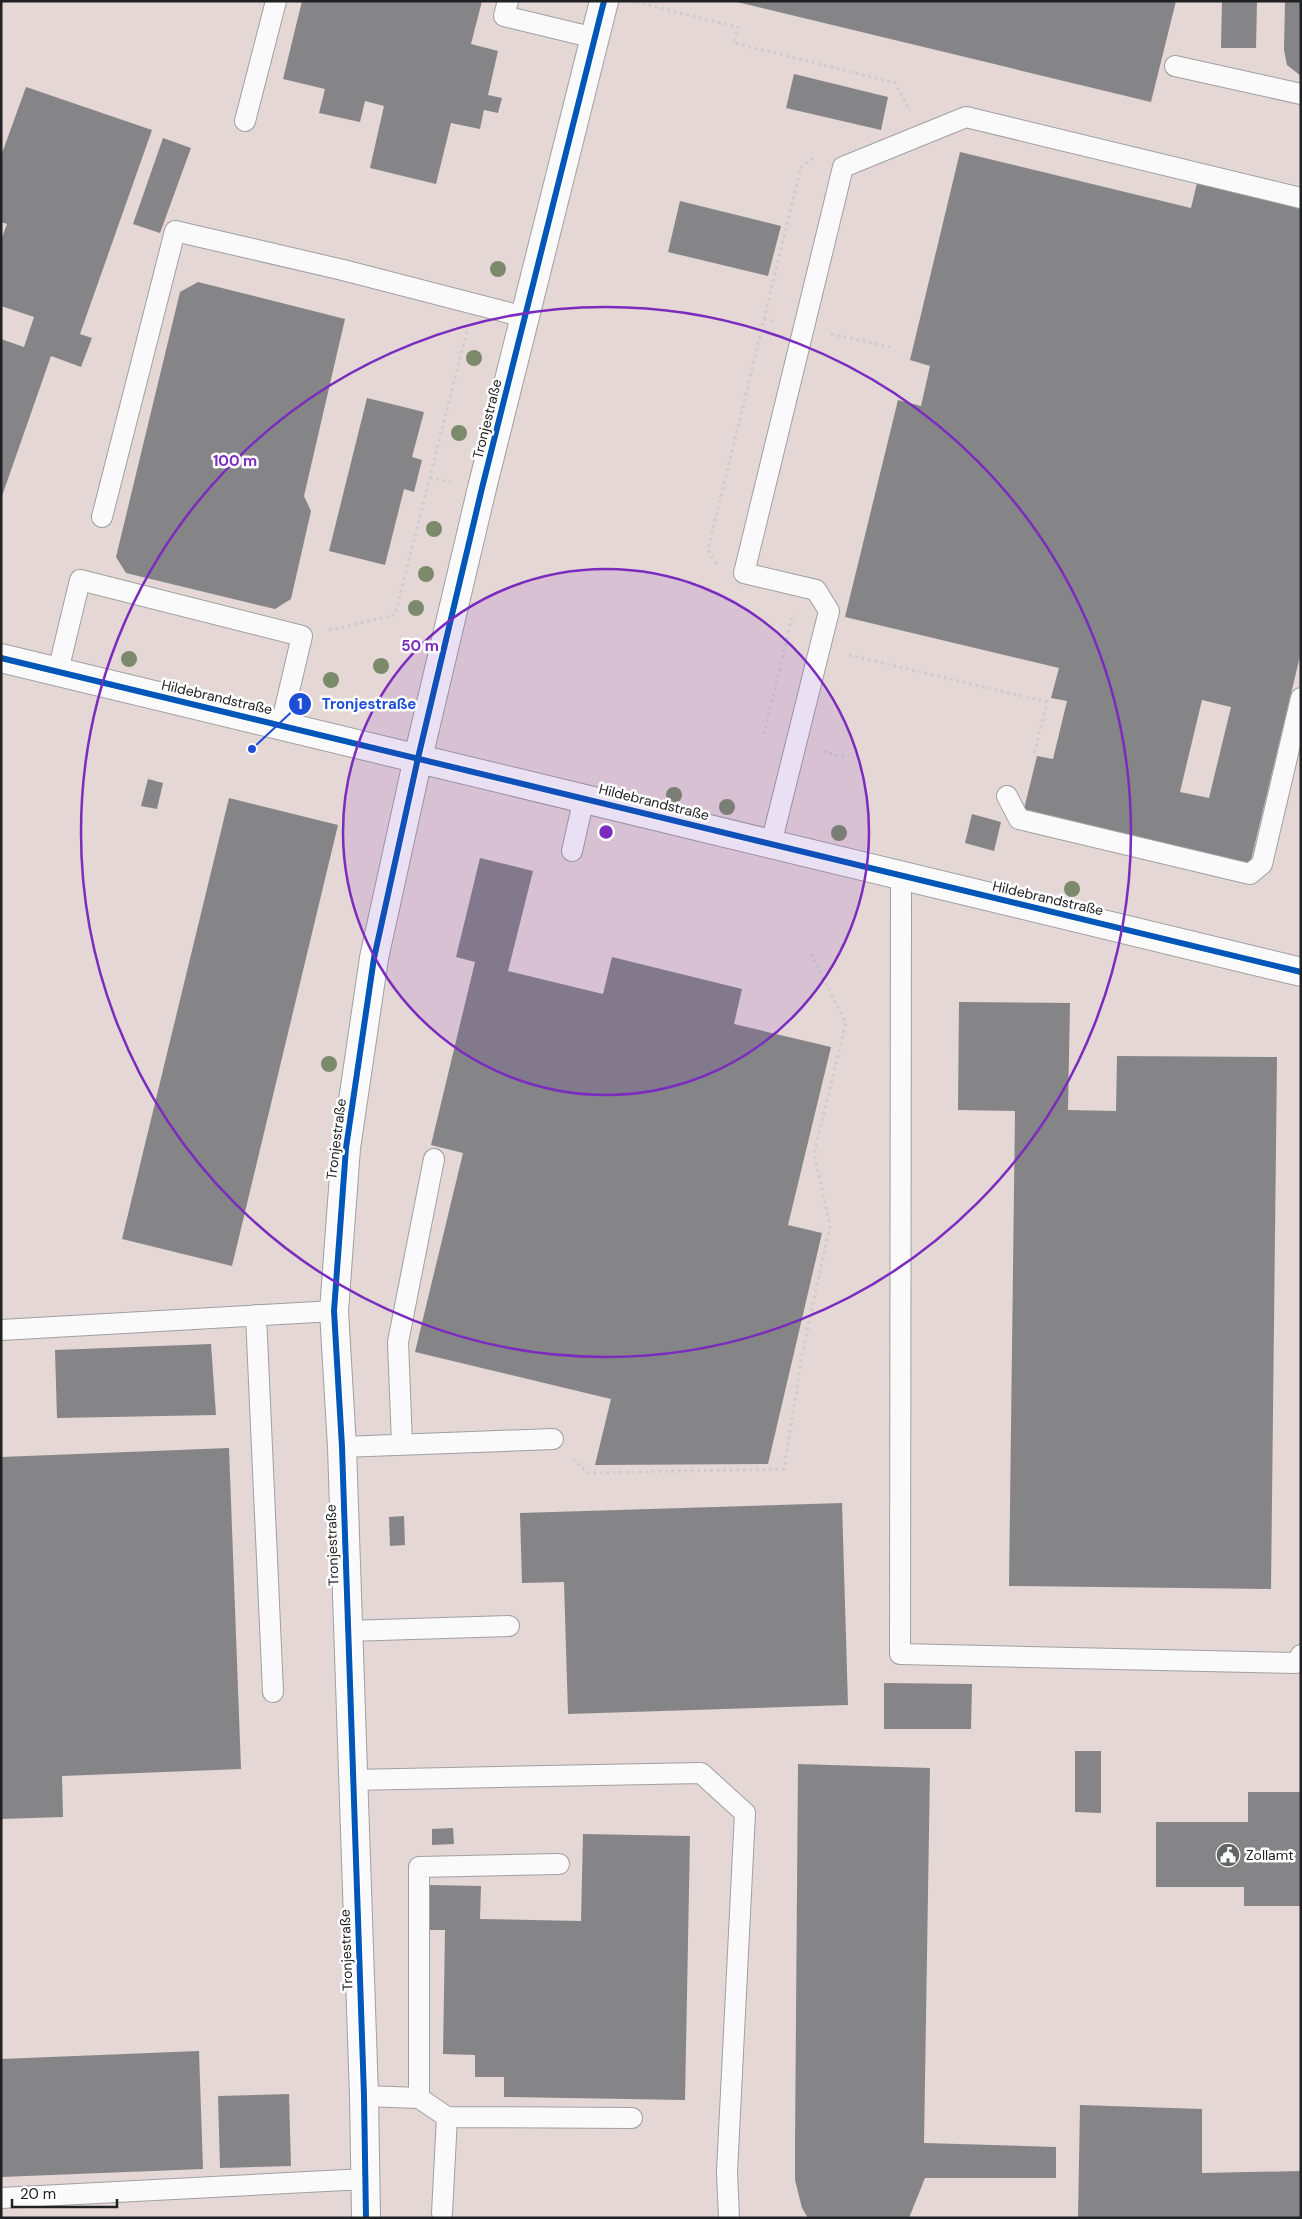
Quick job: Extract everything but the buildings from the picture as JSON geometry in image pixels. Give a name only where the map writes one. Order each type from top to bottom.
[{"type":"street","name":"Tronjestraße","points":[[366,2218],[364,2096],[342,1447],[334,1311],[346,1148],[374,958],[418,758],[604,1]]},
{"type":"street","name":"Hildebrandstraße","points":[[1,658],[1301,972]]},
{"type":"lane","points":[[245,121],[276,1]]},
{"type":"lane","points":[[508,1],[504,16],[595,38]]},
{"type":"lane","points":[[1175,66],[1301,94]]},
{"type":"lane","points":[[771,844],[829,611],[816,590],[744,573],[843,167],[966,117],[1301,198]]},
{"type":"lane","points":[[102,517],[176,231],[525,317]]},
{"type":"lane","points":[[58,671],[80,580],[302,636],[281,725]]},
{"type":"lane","points":[[1007,796],[1019,819],[1250,874],[1262,864],[1301,698]]},
{"type":"lane","points":[[572,851],[584,798]]},
{"type":"lane","points":[[901,876],[900,1654],[1296,1663],[1301,1655]]},
{"type":"lane","points":[[402,1444],[398,1342],[434,1159]]},
{"type":"lane","points":[[1,1330],[334,1311]]},
{"type":"lane","points":[[256,1315],[273,1692]]},
{"type":"lane","points":[[342,1447],[553,1439]]},
{"type":"lane","points":[[347,1630],[509,1626]]},
{"type":"lane","points":[[352,1780],[701,1773],[745,1813],[727,2172],[729,2218]]},
{"type":"lane","points":[[419,2098],[419,1867],[559,1864]]},
{"type":"lane","points":[[364,2096],[419,2098],[447,2117],[632,2118]]},
{"type":"lane","points":[[442,2214],[447,2117]]},
{"type":"lane","points":[[1,2198],[364,2179]]},
{"type":"path","points":[[633,1],[738,28],[734,44],[895,83],[912,115]]},
{"type":"path","points":[[718,568],[708,550],[802,167],[822,151]]},
{"type":"path","points":[[302,636],[395,615],[474,304]]},
{"type":"path","points":[[430,478],[444,480]]},
{"type":"path","points":[[764,734],[793,612]]},
{"type":"path","points":[[825,628],[849,655],[1047,702],[1034,754]]},
{"type":"path","points":[[847,663],[849,655]]},
{"type":"path","points":[[828,743],[826,752],[844,757]]},
{"type":"path","points":[[553,1439],[588,1473],[784,1469],[802,1355],[830,1226],[814,1154],[846,1023],[810,952]]},
{"type":"shaded area","points":[[1,1],[1301,1],[1301,2218],[1,2218]]},
{"type":"cycle path","points":[[366,2218],[364,2096],[342,1447],[334,1311],[346,1148],[374,958],[418,758],[482,488],[604,1]]},
{"type":"cycle path","points":[[1,658],[1301,972]]},
{"type":"place","name":"Tronjestraße","points":[[252,749]]},
{"type":"place","name":"Zollamt","points":[[1228,1855]]}]
